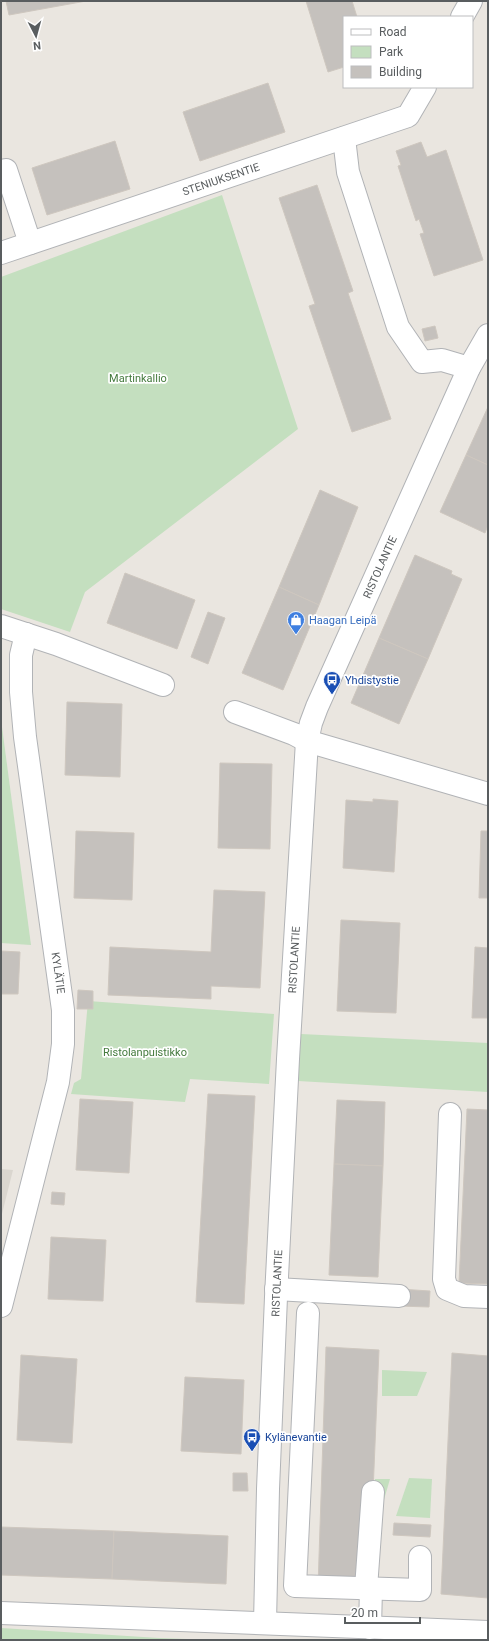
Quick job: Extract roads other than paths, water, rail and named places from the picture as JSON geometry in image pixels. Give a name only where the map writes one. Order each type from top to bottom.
[{"type":"street","points":[[463,16],[471,1]]},
{"type":"street","name":"STENIUKSENTIE","points":[[1,253],[408,116],[424,88]]},
{"type":"street","points":[[344,138],[348,172],[398,327],[422,362],[442,360],[469,368]]},
{"type":"street","points":[[6,170],[30,243]]},
{"type":"street","name":"RISTOLANTIE","points":[[266,1623],[268,1482],[276,1289],[307,741],[311,723],[317,707],[469,368],[488,335]]},
{"type":"street","points":[[1,626],[56,644],[163,685]]},
{"type":"street","name":"KYLÄTIE","points":[[1,1306],[58,1082],[63,1044],[62,1002],[25,737],[21,692],[21,655],[26,634]]},
{"type":"street","points":[[235,712],[294,734],[307,741],[488,794]]},
{"type":"street","points":[[450,1114],[444,1279],[447,1289],[464,1296],[488,1297]]},
{"type":"street","points":[[276,1289],[399,1296]]},
{"type":"street","points":[[275,1312],[312,1314],[295,1586]]},
{"type":"street","points":[[370,1628],[369,1588],[373,1492]]},
{"type":"street","points":[[267,1586],[420,1590],[420,1557]]},
{"type":"street","points":[[1,1613],[488,1632]]},
{"type":"place","name":"Haagan Leipä","points":[[296,635]]},
{"type":"place","name":"Yhdistystie","points":[[332,695]]},
{"type":"place","name":"Kylänevantie","points":[[252,1452]]},
{"type":"park label","name":"Martinkallio","points":[[138,378]]},
{"type":"park label","name":"Ristolanpuistikko","points":[[145,1052]]}]
